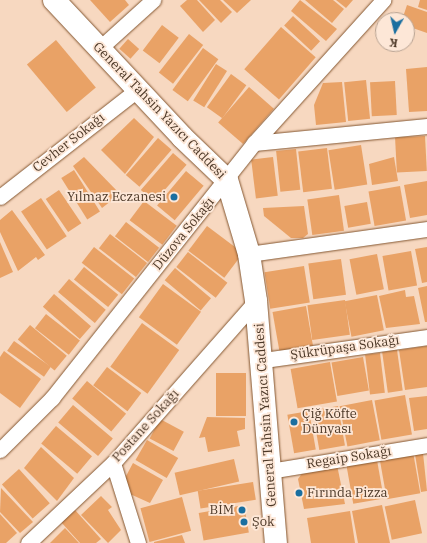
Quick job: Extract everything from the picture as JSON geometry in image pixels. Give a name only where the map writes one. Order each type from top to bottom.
[{"type":"street","name":"General Tahsin Yazıcı Caddesi","points":[[54,0],[100,48],[137,90],[227,180],[249,254],[264,360],[270,470],[276,543]]},
{"type":"street","points":[[100,48],[153,0]]},
{"type":"street","name":"Düzova Sokağı","points":[[0,450],[52,398],[227,180],[254,143],[383,0]]},
{"type":"street","name":"Cevher Sokağı","points":[[0,197],[137,90]]},
{"type":"street","points":[[254,143],[427,126]]},
{"type":"street","points":[[249,254],[427,229]]},
{"type":"street","name":"Postane Sokağı","points":[[28,543],[113,463],[256,301]]},
{"type":"street","name":"Şükrüpaşa Sokağı","points":[[264,360],[427,337]]},
{"type":"street","name":"Regaip Sokağı","points":[[270,470],[427,445]]},
{"type":"street","points":[[113,463],[138,543]]},
{"type":"building","points":[[90,0],[125,0],[129,5],[110,22]]},
{"type":"building","points":[[187,0],[197,0],[215,20],[203,32],[180,6]]},
{"type":"building","points":[[199,0],[220,0],[232,12],[221,23]]},
{"type":"building","points":[[223,0],[251,0],[237,13]]},
{"type":"building","points":[[300,0],[337,29],[326,41],[291,11]]},
{"type":"building","points":[[305,0],[333,0],[344,9],[332,23]]},
{"type":"building","points":[[336,0],[353,0],[346,8]]},
{"type":"building","points":[[420,0],[427,0],[427,10],[418,7]]},
{"type":"building","points":[[407,5],[427,12],[427,33],[415,29],[415,12],[405,12]]},
{"type":"building","points":[[293,16],[320,41],[311,51],[284,26]]},
{"type":"building","points":[[162,25],[179,38],[160,63],[143,51]]},
{"type":"building","points":[[281,27],[316,57],[279,99],[244,69]]},
{"type":"building","points":[[189,34],[203,45],[173,84],[159,73]]},
{"type":"building","points":[[128,39],[139,49],[130,59],[119,49]]},
{"type":"building","points":[[56,40],[96,87],[67,112],[27,64]]},
{"type":"building","points":[[203,48],[218,59],[188,101],[172,90]]},
{"type":"building","points":[[216,64],[227,71],[204,107],[193,100]]},
{"type":"building","points":[[427,67],[427,111],[409,112],[406,69]]},
{"type":"building","points":[[231,74],[246,85],[222,118],[207,107]]},
{"type":"building","points":[[366,80],[370,119],[348,121],[344,82]]},
{"type":"building","points":[[395,81],[397,115],[372,116],[370,82]]},
{"type":"building","points":[[342,82],[346,122],[316,125],[314,105],[323,83]]},
{"type":"building","points":[[249,87],[274,109],[243,144],[218,122]]},
{"type":"building","points":[[134,118],[154,137],[125,174],[101,150]]},
{"type":"building","points":[[425,136],[427,171],[397,173],[395,138]]},
{"type":"building","points":[[158,138],[172,150],[139,187],[126,175]]},
{"type":"building","points":[[361,145],[367,185],[335,190],[328,150]]},
{"type":"building","points":[[327,148],[332,189],[303,192],[298,152]]},
{"type":"building","points":[[296,149],[300,190],[280,192],[276,151]]},
{"type":"building","points":[[173,153],[187,165],[154,202],[141,190]]},
{"type":"building","points":[[84,157],[120,194],[102,208],[73,166]]},
{"type":"building","points":[[273,157],[278,196],[256,198],[251,160]]},
{"type":"building","points":[[394,157],[398,181],[372,185],[369,164]]},
{"type":"building","points":[[74,170],[100,212],[87,220],[61,178]]},
{"type":"building","points":[[186,171],[204,186],[175,220],[157,205]]},
{"type":"building","points":[[427,181],[427,215],[410,218],[404,185]]},
{"type":"building","points":[[400,186],[406,220],[375,226],[368,192]]},
{"type":"building","points":[[59,190],[81,223],[68,232],[46,199]]},
{"type":"building","points":[[339,195],[344,231],[312,235],[307,199]]},
{"type":"building","points":[[41,198],[67,236],[47,250],[21,211]]},
{"type":"building","points":[[144,201],[177,226],[162,245],[130,220]]},
{"type":"building","points":[[367,202],[371,224],[348,228],[344,206]]},
{"type":"building","points":[[304,206],[308,234],[303,238],[291,238],[264,216],[263,208]]},
{"type":"building","points":[[12,210],[45,255],[38,260],[36,257],[18,271],[0,232],[0,220]]},
{"type":"building","points":[[126,222],[159,248],[148,262],[115,236]]},
{"type":"building","points":[[207,226],[243,253],[224,278],[188,251]]},
{"type":"building","points":[[110,234],[147,263],[136,277],[99,248]]},
{"type":"building","points":[[0,242],[13,272],[0,278]]},
{"type":"building","points":[[94,247],[134,278],[122,294],[82,263]]},
{"type":"building","points":[[427,247],[427,282],[422,283],[415,249]]},
{"type":"building","points":[[411,251],[417,285],[389,291],[382,256]]},
{"type":"building","points":[[188,252],[227,283],[216,298],[176,267]]},
{"type":"building","points":[[377,254],[384,289],[356,295],[350,259]]},
{"type":"building","points":[[341,259],[346,295],[313,299],[308,264]]},
{"type":"building","points":[[304,266],[310,303],[270,309],[264,272]]},
{"type":"building","points":[[84,267],[118,295],[108,307],[74,279]]},
{"type":"building","points":[[175,268],[211,298],[201,310],[165,280]]},
{"type":"building","points":[[69,279],[106,310],[95,323],[58,292]]},
{"type":"building","points":[[163,284],[201,312],[177,345],[139,317]]},
{"type":"building","points":[[427,286],[427,322],[425,322],[418,288]]},
{"type":"building","points":[[405,290],[406,297],[414,296],[420,324],[386,328],[379,296]]},
{"type":"building","points":[[54,294],[91,326],[80,339],[43,307]]},
{"type":"building","points":[[377,295],[384,330],[351,337],[345,301]]},
{"type":"building","points":[[345,300],[350,335],[312,340],[307,305]]},
{"type":"building","points":[[306,306],[313,346],[280,352],[273,312]]},
{"type":"building","points":[[46,314],[80,340],[69,355],[35,328]]},
{"type":"building","points":[[142,323],[179,350],[147,394],[110,367]]},
{"type":"building","points":[[30,325],[67,356],[55,370],[18,340]]},
{"type":"building","points":[[14,341],[51,367],[44,377],[7,351]]},
{"type":"building","points":[[427,346],[427,387],[405,390],[399,350]]},
{"type":"building","points":[[397,350],[403,391],[388,393],[382,352]]},
{"type":"building","points":[[4,351],[41,379],[20,408],[0,393],[0,357]]},
{"type":"building","points":[[380,353],[385,393],[370,395],[365,355]]},
{"type":"building","points":[[363,357],[369,390],[337,396],[331,363]]},
{"type":"building","points":[[330,362],[337,401],[298,408],[291,369]]},
{"type":"building","points":[[107,367],[141,393],[127,411],[93,385]]},
{"type":"building","points":[[216,373],[246,373],[246,416],[216,416]]},
{"type":"building","points":[[87,381],[126,414],[111,431],[72,399]]},
{"type":"building","points":[[405,395],[412,434],[381,440],[374,400]]},
{"type":"building","points":[[427,396],[427,429],[414,431],[409,398]]},
{"type":"building","points":[[372,400],[380,440],[347,447],[340,406]]},
{"type":"building","points":[[73,405],[113,438],[98,456],[58,423]]},
{"type":"building","points":[[338,406],[345,445],[319,450],[312,411]]},
{"type":"building","points":[[309,411],[316,449],[294,453],[287,415]]},
{"type":"building","points":[[207,417],[245,418],[245,429],[237,431],[240,446],[208,452],[205,437],[199,438]]},
{"type":"building","points":[[160,419],[184,432],[174,451],[150,438]]},
{"type":"building","points":[[56,426],[92,456],[77,474],[41,444]]},
{"type":"building","points":[[147,440],[178,458],[167,478],[136,460]]},
{"type":"building","points":[[41,447],[74,478],[57,501],[24,468]]},
{"type":"building","points":[[413,452],[420,493],[387,499],[380,458]]},
{"type":"building","points":[[423,453],[427,491],[421,492],[415,454]]},
{"type":"building","points":[[234,459],[239,481],[180,495],[175,473]]},
{"type":"building","points":[[377,460],[384,498],[353,504],[346,465]]},
{"type":"building","points":[[133,463],[163,480],[150,503],[130,494],[125,478]]},
{"type":"building","points":[[337,465],[345,504],[304,509],[298,479],[303,472]]},
{"type":"building","points":[[19,469],[50,503],[33,519],[2,484]]},
{"type":"building","points":[[253,482],[256,500],[201,509],[198,491]]},
{"type":"building","points":[[1,488],[33,522],[20,533],[0,512]]},
{"type":"building","points":[[101,496],[112,507],[108,510],[121,530],[108,543],[81,515]]},
{"type":"building","points":[[182,497],[191,531],[150,542],[140,508]]},
{"type":"building","points":[[415,500],[422,533],[392,540],[385,506]]},
{"type":"building","points":[[244,505],[249,533],[204,541],[199,513]]},
{"type":"building","points":[[382,505],[390,543],[358,543],[352,511]]},
{"type":"building","points":[[75,510],[101,539],[96,543],[80,543],[61,522]]},
{"type":"building","points":[[350,511],[355,543],[311,543],[307,518]]},
{"type":"building","points":[[0,514],[17,533],[6,543],[0,543]]},
{"type":"building","points":[[65,528],[79,543],[50,543]]},
{"type":"building","points":[[182,535],[185,543],[154,543],[154,542]]},
{"type":"place","name":"Yılmaz Eczanesi","points":[[174,197]]},
{"type":"place","name":"Çiğ Köfte Dünyası","points":[[294,422]]},
{"type":"place","name":"Fırında Pizza","points":[[299,493]]},
{"type":"place","name":"BİM","points":[[242,510]]},
{"type":"place","name":"Şok","points":[[244,522]]}]
